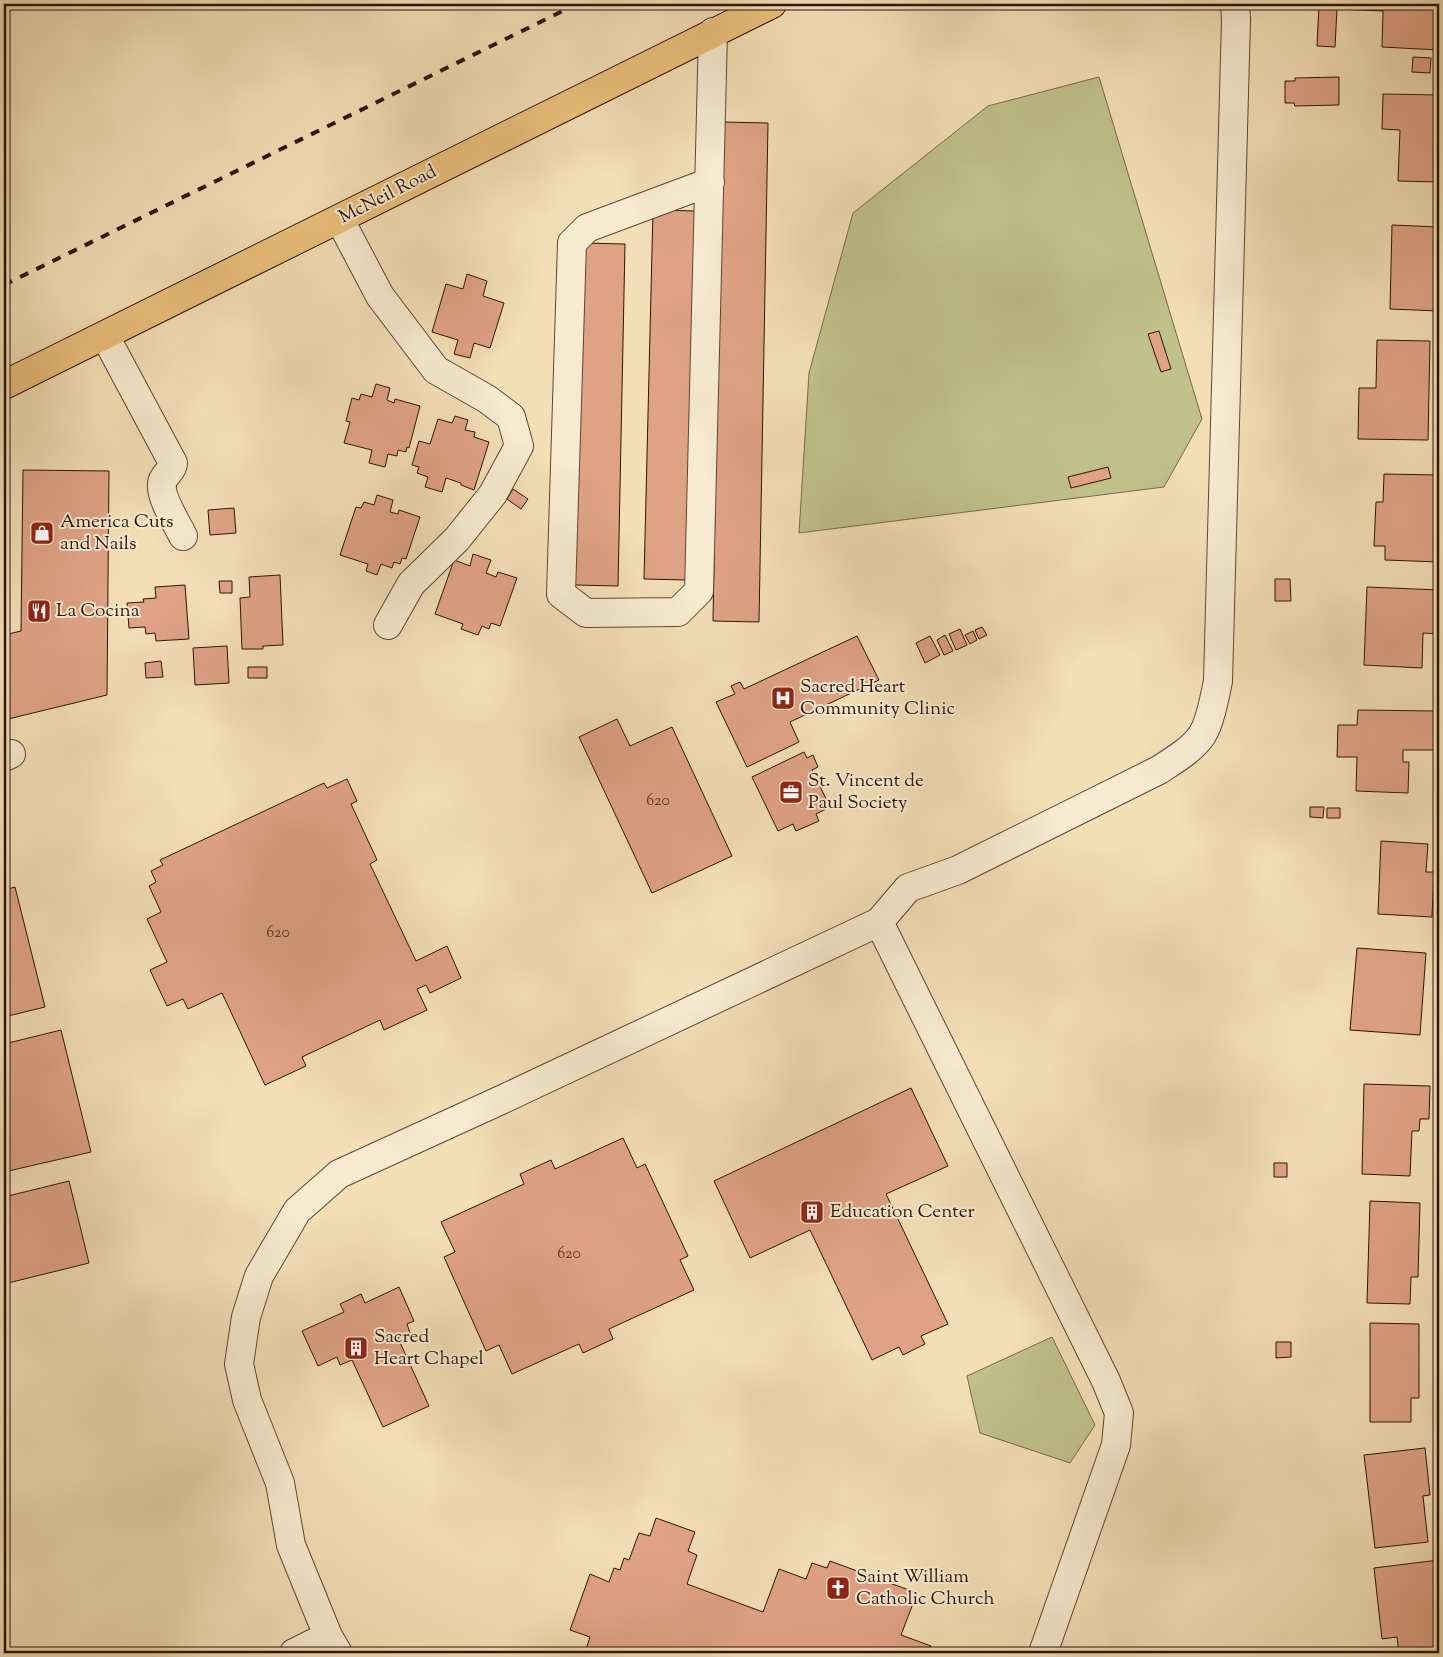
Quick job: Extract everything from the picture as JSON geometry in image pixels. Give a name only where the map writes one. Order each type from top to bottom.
[{"type":"main road","name":"McNeil Road","points":[[4,385],[340,220],[772,4]]},
{"type":"lane","points":[[294,1653],[333,1645],[291,1545],[280,1483],[247,1400],[239,1364],[246,1317],[258,1276],[297,1211],[339,1174],[493,1104],[879,922],[908,888],[958,870],[1159,770],[1182,755],[1203,734],[1213,706],[1218,682],[1235,4]]},
{"type":"lane","points":[[710,182],[587,228],[572,243],[561,594],[586,613],[678,612],[699,591],[710,182],[714,32]]},
{"type":"lane","points":[[340,220],[380,296],[436,370],[487,399],[511,417],[519,446],[494,494],[457,539],[411,584],[388,625]]},
{"type":"lane","points":[[105,336],[173,464],[173,468],[162,483],[162,492],[184,536]]},
{"type":"lane","points":[[879,922],[1106,1381],[1119,1413],[1116,1445],[1043,1653]]},
{"type":"green space","points":[[1099,77],[1202,419],[1164,487],[799,533],[809,373],[853,213],[988,106]]},
{"type":"green space","points":[[1052,1337],[1095,1425],[1070,1463],[980,1433],[967,1376]]},
{"type":"building","points":[[1319,4],[1439,4],[1439,50],[1382,47],[1383,11],[1337,9],[1335,47],[1317,46]]},
{"type":"building","points":[[1413,57],[1431,58],[1430,73],[1412,72]]},
{"type":"building","points":[[1339,77],[1339,105],[1295,106],[1294,103],[1285,103],[1285,81],[1295,81],[1295,78]]},
{"type":"building","points":[[1383,94],[1439,95],[1439,182],[1398,181],[1400,130],[1382,129]]},
{"type":"building","points":[[722,122],[768,123],[759,622],[713,621]]},
{"type":"building","points":[[653,210],[695,211],[686,580],[644,579]]},
{"type":"building","points":[[1392,225],[1439,227],[1439,311],[1390,309]]},
{"type":"building","points":[[582,243],[625,244],[618,586],[575,585]]},
{"type":"building","points":[[467,274],[487,281],[483,296],[504,303],[490,348],[474,343],[470,358],[454,354],[458,340],[432,332],[446,284],[463,289]]},
{"type":"building","points":[[1159,331],[1171,369],[1161,372],[1148,334]]},
{"type":"building","points":[[1377,340],[1430,341],[1428,440],[1358,439],[1359,388],[1376,388]]},
{"type":"building","points":[[376,384],[390,388],[387,400],[394,403],[395,399],[420,406],[409,448],[407,447],[406,452],[398,450],[397,456],[388,454],[385,467],[369,463],[372,450],[344,443],[350,422],[346,421],[352,398],[359,400],[361,394],[372,397]]},
{"type":"building","points":[[455,416],[468,420],[465,430],[475,432],[474,437],[489,442],[474,490],[446,478],[442,492],[425,487],[428,477],[417,473],[419,467],[412,465],[419,441],[430,444],[438,419],[452,423]]},
{"type":"building","points":[[1108,467],[1111,478],[1071,488],[1068,477]]},
{"type":"building","points":[[23,470],[109,471],[107,695],[4,720],[4,635],[21,631]]},
{"type":"building","points":[[1384,474],[1438,475],[1439,562],[1385,560],[1385,546],[1374,546],[1376,502],[1383,502]]},
{"type":"building","points":[[513,489],[528,499],[521,509],[507,499]]},
{"type":"building","points":[[377,495],[393,500],[390,512],[398,514],[399,510],[420,517],[406,559],[402,558],[400,564],[394,562],[392,568],[381,564],[377,575],[366,571],[368,564],[340,555],[356,507],[361,508],[364,502],[374,505]]},
{"type":"building","points":[[234,508],[236,533],[210,535],[208,510]]},
{"type":"building","points":[[473,554],[491,560],[486,573],[496,577],[498,572],[517,578],[500,626],[491,623],[489,629],[482,626],[478,635],[461,629],[463,624],[435,614],[454,560],[470,566]]},
{"type":"building","points":[[280,575],[283,645],[263,646],[263,649],[242,649],[240,598],[250,597],[249,577]]},
{"type":"building","points":[[1275,579],[1290,579],[1291,601],[1275,601]]},
{"type":"building","points":[[219,581],[232,581],[232,593],[220,593]]},
{"type":"building","points":[[185,585],[189,639],[156,641],[155,633],[146,634],[145,627],[129,628],[127,603],[144,602],[143,599],[156,598],[155,587]]},
{"type":"building","points":[[1367,587],[1439,590],[1439,634],[1423,633],[1422,668],[1364,665]]},
{"type":"building","points":[[982,627],[987,635],[979,639],[975,630]]},
{"type":"building","points":[[960,629],[967,645],[956,650],[949,634]]},
{"type":"building","points":[[973,631],[977,640],[970,644],[965,635]]},
{"type":"building","points":[[945,635],[953,651],[944,655],[937,640]]},
{"type":"building","name":"Sacred Heart Community Clinic","points":[[857,636],[879,680],[790,722],[799,742],[747,767],[716,702],[735,694],[731,686],[740,682],[744,689]]},
{"type":"building","points":[[930,636],[940,655],[925,663],[916,643]]},
{"type":"building","points":[[227,646],[229,683],[195,685],[193,648]]},
{"type":"building","points":[[161,661],[163,677],[146,678],[145,663]]},
{"type":"building","points":[[248,667],[267,667],[267,678],[248,678]]},
{"type":"building","points":[[1358,710],[1436,711],[1435,750],[1403,750],[1403,762],[1409,762],[1408,793],[1356,791],[1357,757],[1337,757],[1338,725],[1357,725]]},
{"type":"building","points":[[617,719],[630,746],[672,727],[732,856],[652,893],[579,737]]},
{"type":"building","name":"St. Vincent de Paul Society","points":[[804,752],[807,758],[813,755],[818,767],[812,770],[830,807],[816,814],[819,821],[796,831],[793,824],[778,831],[752,777]]},
{"type":"building","points":[[347,779],[357,801],[351,804],[377,860],[370,864],[416,961],[447,946],[461,978],[430,993],[426,985],[417,989],[427,1010],[384,1030],[380,1020],[302,1057],[306,1066],[265,1085],[222,993],[188,1009],[183,999],[167,1006],[150,970],[167,962],[147,919],[161,912],[149,886],[156,882],[151,871],[163,865],[160,860],[324,783],[327,788]]},
{"type":"building","points":[[1310,807],[1324,807],[1323,818],[1310,817]]},
{"type":"building","points":[[1327,808],[1340,808],[1340,818],[1327,818]]},
{"type":"building","points":[[1381,841],[1428,844],[1426,872],[1434,872],[1432,917],[1378,914]]},
{"type":"building","points":[[15,887],[45,1007],[4,1017],[4,890]]},
{"type":"building","points":[[1357,948],[1426,953],[1420,1035],[1350,1030]]},
{"type":"building","points":[[61,1030],[91,1152],[4,1172],[4,1044]]},
{"type":"building","points":[[1364,1084],[1430,1086],[1429,1119],[1420,1119],[1419,1131],[1412,1131],[1410,1176],[1362,1174]]},
{"type":"building","name":"Education Center","points":[[911,1088],[948,1166],[886,1194],[948,1324],[921,1336],[925,1344],[903,1355],[899,1347],[872,1360],[810,1230],[750,1258],[714,1181]]},
{"type":"building","points":[[623,1138],[637,1168],[645,1164],[688,1256],[680,1260],[694,1290],[609,1329],[613,1339],[583,1353],[579,1344],[512,1374],[499,1345],[486,1351],[444,1257],[455,1252],[441,1222],[524,1184],[520,1174],[551,1160],[555,1169]]},
{"type":"building","points":[[1274,1163],[1287,1163],[1287,1177],[1274,1177]]},
{"type":"building","points":[[69,1181],[89,1263],[4,1284],[4,1197]]},
{"type":"building","points":[[1370,1201],[1420,1203],[1418,1277],[1411,1277],[1410,1304],[1367,1303]]},
{"type":"building","name":"Sacred Heart Chapel","points":[[399,1287],[414,1321],[407,1324],[410,1333],[398,1338],[429,1406],[383,1427],[352,1360],[340,1365],[337,1357],[318,1366],[302,1331],[344,1312],[340,1304],[361,1294],[365,1303]]},
{"type":"building","points":[[1370,1323],[1419,1324],[1419,1398],[1411,1398],[1411,1422],[1370,1422]]},
{"type":"building","points":[[1276,1342],[1291,1342],[1291,1357],[1276,1358]]},
{"type":"building","points":[[1425,1448],[1430,1495],[1423,1496],[1428,1542],[1375,1548],[1364,1455]]},
{"type":"building","name":"Saint William Catholic Church","points":[[656,1518],[695,1532],[688,1551],[697,1555],[687,1584],[763,1612],[779,1569],[806,1579],[812,1563],[827,1568],[830,1561],[917,1593],[901,1635],[931,1646],[929,1653],[585,1652],[590,1637],[570,1630],[590,1574],[609,1582],[614,1568],[620,1570],[624,1558],[629,1560],[639,1533],[650,1536]]},
{"type":"building","points":[[1439,1560],[1439,1651],[1399,1653],[1397,1637],[1382,1639],[1374,1568]]},
{"type":"railway","points":[[4,285],[577,4]]},
{"type":"place","name":"America Cuts and Nails","points":[[42,533]]},
{"type":"place","name":"La Cocina","points":[[39,611]]},
{"type":"place","name":"Sacred Heart Community Clinic","points":[[783,698]]},
{"type":"place","name":"St. Vincent de Paul Society","points":[[791,792]]},
{"type":"place","name":"Education Center","points":[[812,1212]]},
{"type":"place","name":"Sacred Heart Chapel","points":[[356,1348]]},
{"type":"place","name":"Saint William Catholic Church","points":[[838,1588]]}]
